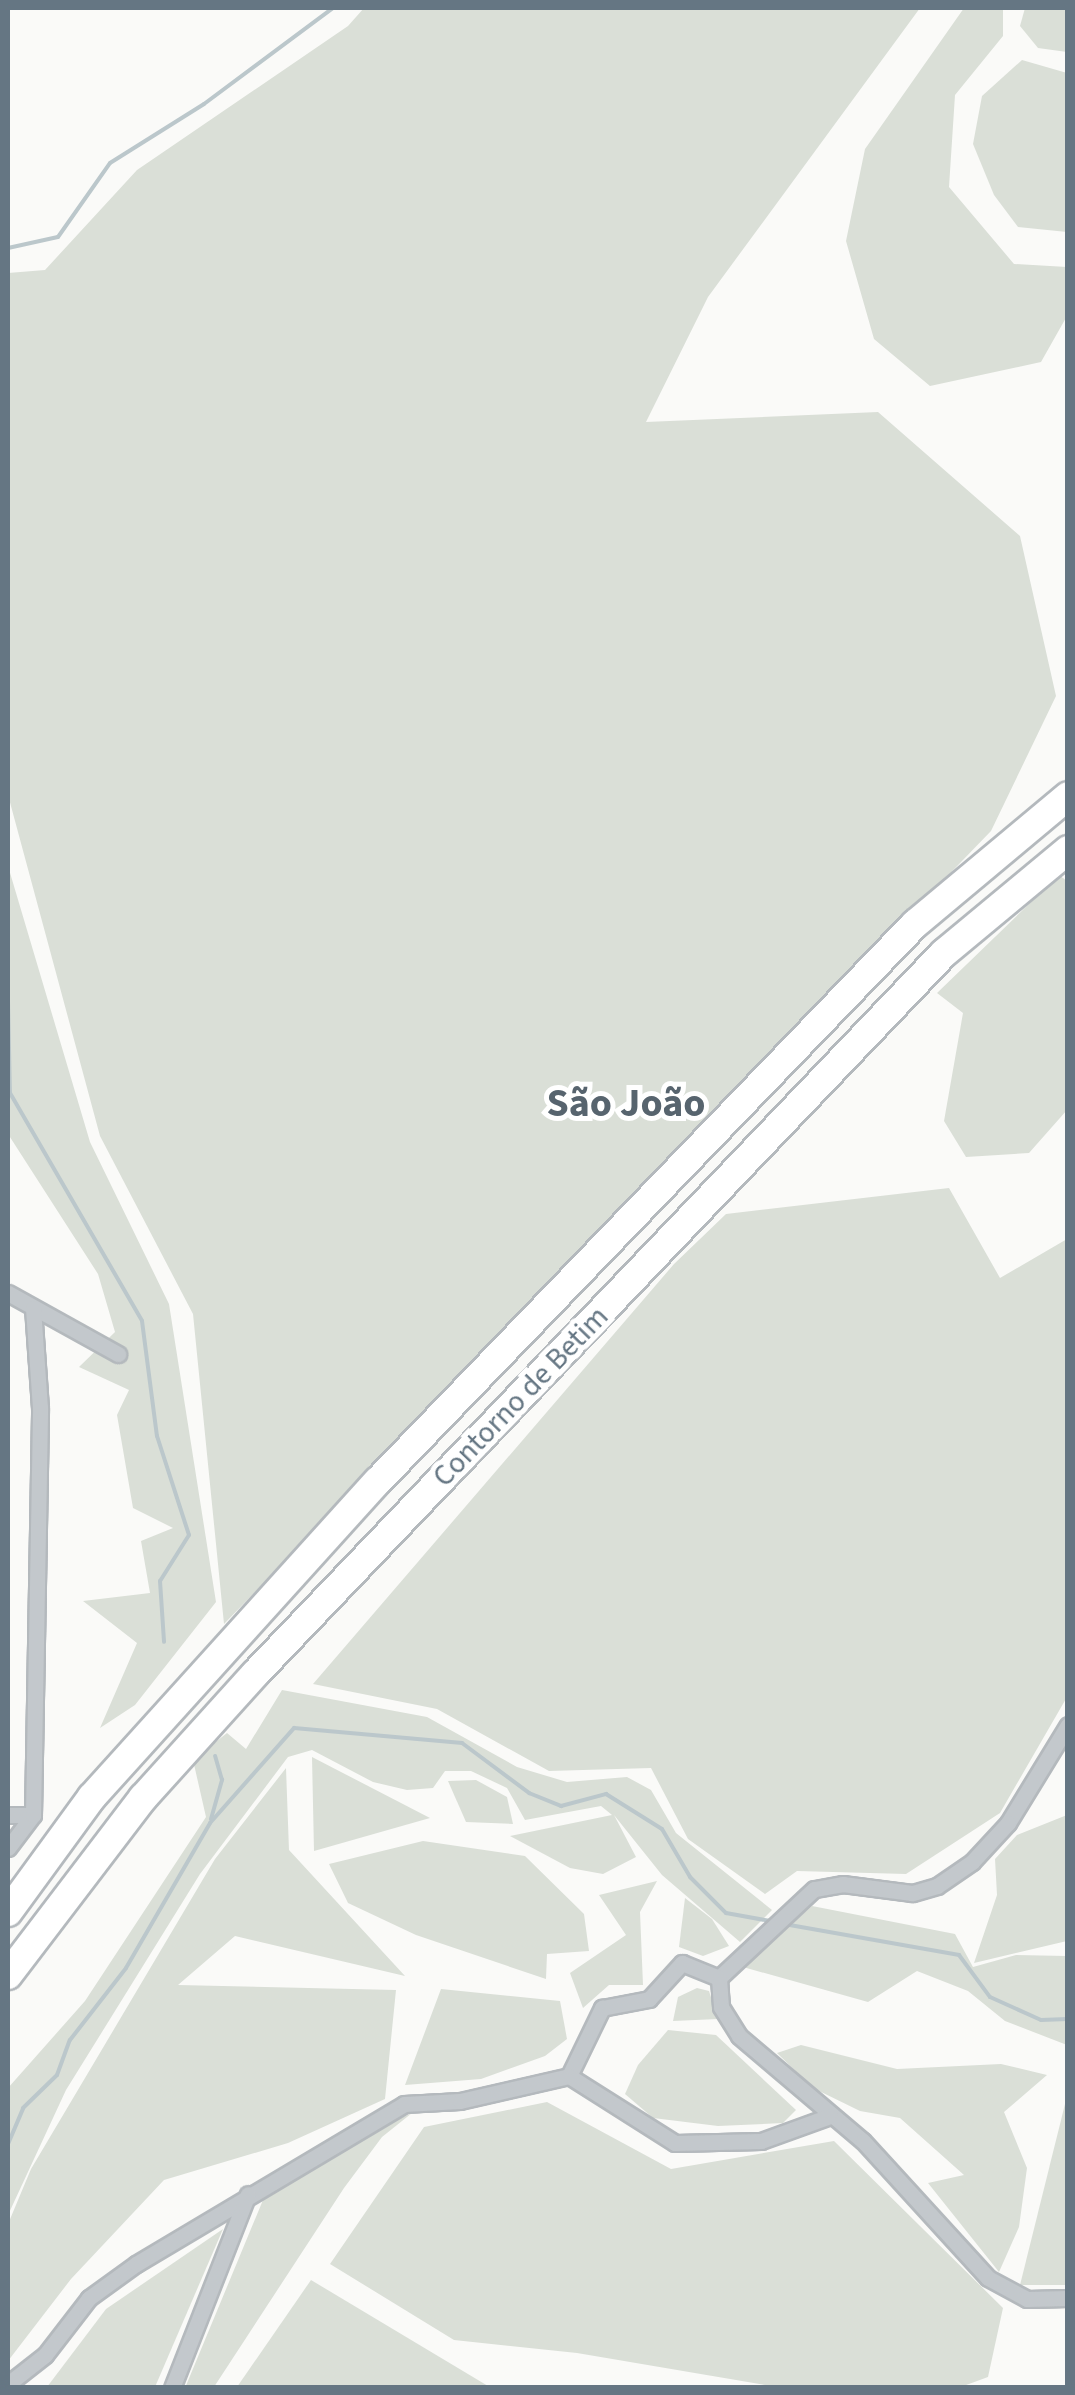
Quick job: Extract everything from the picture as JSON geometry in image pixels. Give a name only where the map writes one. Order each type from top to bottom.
[{"type":"highway","name":"Contorno de Betim","points":[[8,1912],[92,1797],[392,1467],[915,924],[1068,796]]},
{"type":"highway","name":"Contorno de Betim","points":[[8,1974],[142,1798],[256,1674],[904,994],[1068,850]]},
{"type":"street","points":[[8,1293],[118,1354]]},
{"type":"street","points":[[8,1848],[33,1815],[40,1408],[33,1308]]},
{"type":"street","points":[[719,1978],[814,1889],[843,1884],[912,1893],[937,1886],[1008,1823],[1068,1725]]},
{"type":"street","points":[[8,1815],[33,1815]]},
{"type":"street","points":[[569,2076],[602,2008],[649,1999],[682,1963],[719,1978]]},
{"type":"street","points":[[719,1978],[721,2006],[739,2036],[906,2184],[988,2278],[1028,2299],[1068,2298]]},
{"type":"street","points":[[8,2384],[45,2355],[89,2298],[248,2194],[404,2104],[460,2101],[569,2076],[674,2143],[761,2140],[830,2116]]},
{"type":"street","points":[[172,2388],[248,2194]]},
{"type":"shaded area","points":[[364,8],[920,8],[708,297],[646,422],[878,412],[1020,536],[1056,696],[991,831],[224,1624],[193,1314],[100,1136],[8,795],[8,273],[45,270],[137,170],[348,26]]},
{"type":"shaded area","points":[[964,8],[1003,8],[1003,36],[955,95],[949,187],[1014,264],[1067,267],[1067,316],[1041,362],[930,386],[874,339],[846,241],[865,149]]},
{"type":"shaded area","points":[[1025,8],[1067,8],[1067,52],[1038,48],[1020,26]]},
{"type":"shaded area","points":[[1022,60],[1067,73],[1067,232],[1018,227],[994,195],[973,144],[982,96]]},
{"type":"shaded area","points":[[8,866],[90,1142],[169,1304],[216,1602],[135,1705],[100,1728],[137,1643],[83,1601],[150,1593],[141,1541],[173,1528],[133,1508],[117,1415],[129,1390],[79,1367],[115,1332],[98,1274],[8,1134]]},
{"type":"shaded area","points":[[1059,875],[1067,881],[1067,1110],[1029,1153],[966,1157],[944,1121],[963,1013],[937,993]]},
{"type":"shaded area","points":[[949,1188],[1000,1278],[1067,1239],[1067,1697],[1000,1813],[906,1874],[797,1871],[765,1894],[688,1839],[651,1768],[549,1771],[437,1709],[313,1684],[674,1264],[726,1214]]},
{"type":"shaded area","points":[[282,1690],[427,1717],[517,1767],[567,1782],[627,1777],[651,1790],[676,1833],[772,1910],[740,1942],[662,1875],[614,1815],[636,1857],[603,1874],[570,1868],[510,1836],[612,1815],[601,1806],[525,1820],[507,1788],[471,1771],[445,1771],[433,1788],[407,1790],[373,1782],[312,1750],[288,1757],[200,1874],[66,2090],[8,2215],[8,2088],[85,2001],[206,1817],[193,1760],[227,1733],[246,1749]]},
{"type":"shaded area","points":[[312,1757],[430,1818],[314,1851]]},
{"type":"shaded area","points":[[286,1768],[289,1850],[405,1976],[235,1936],[178,1985],[396,1990],[385,2099],[288,2143],[164,2180],[71,2279],[8,2361],[8,2224],[31,2169],[215,1859]]},
{"type":"shaded area","points":[[476,1780],[507,1797],[513,1824],[466,1822],[448,1781]]},
{"type":"shaded area","points":[[1067,1815],[1067,1941],[974,1963],[997,1895],[995,1859],[1017,1835]]},
{"type":"shaded area","points":[[423,1841],[525,1856],[584,1914],[589,1951],[547,1954],[546,1979],[416,1935],[348,1903],[329,1864]]},
{"type":"shaded area","points":[[657,1881],[640,1912],[643,1985],[609,1985],[583,2008],[570,1973],[626,1935],[599,1895]]},
{"type":"shaded area","points":[[685,1898],[712,1919],[729,1946],[703,1956],[679,1947]]},
{"type":"shaded area","points":[[812,1906],[955,1934],[973,1967],[1016,1955],[1067,1956],[1067,2045],[1005,2021],[968,1991],[917,1971],[868,2002],[743,1967]]},
{"type":"shaded area","points":[[697,1988],[709,1991],[718,2019],[673,2021],[678,1997]]},
{"type":"shaded area","points":[[441,1989],[560,2001],[567,2039],[545,2056],[481,2079],[405,2085]]},
{"type":"shaded area","points":[[668,2030],[716,2035],[796,2110],[783,2123],[718,2126],[653,2118],[625,2094],[638,2065]]},
{"type":"shaded area","points":[[801,2045],[897,2069],[1001,2064],[1047,2075],[1004,2112],[1027,2168],[1019,2227],[999,2272],[928,2183],[964,2175],[900,2118],[860,2111],[813,2088],[777,2053]]},
{"type":"shaded area","points":[[1067,2096],[1067,2285],[1020,2285]]},
{"type":"shaded area","points":[[547,2102],[671,2169],[834,2141],[1003,2308],[988,2377],[958,2388],[777,2387],[577,2353],[454,2340],[330,2264],[424,2127]]},
{"type":"shaded area","points":[[412,2113],[382,2137],[344,2188],[214,2387],[185,2388],[263,2200],[345,2144]]},
{"type":"shaded area","points":[[223,2229],[155,2387],[47,2387],[106,2309]]},
{"type":"shaded area","points":[[311,2280],[488,2386],[237,2387]]},
{"type":"waterway","points":[[8,248],[58,237],[110,163],[204,104],[333,8]]},
{"type":"waterway","points":[[8,1001],[10,1093],[142,1321],[157,1436],[189,1535],[160,1581],[164,1642]]},
{"type":"waterway","points":[[8,2144],[23,2108],[57,2075],[70,2040],[126,1968],[210,1823],[294,1728],[462,1743],[529,1793],[561,1806],[606,1794],[662,1829],[690,1877],[726,1913],[770,1921]]},
{"type":"waterway","points":[[211,1819],[222,1780],[215,1756]]},
{"type":"waterway","points":[[784,1924],[959,1955],[990,1997],[1041,2020],[1068,2019]]},
{"type":"district","name":"São João","points":[[626,1104]]}]
